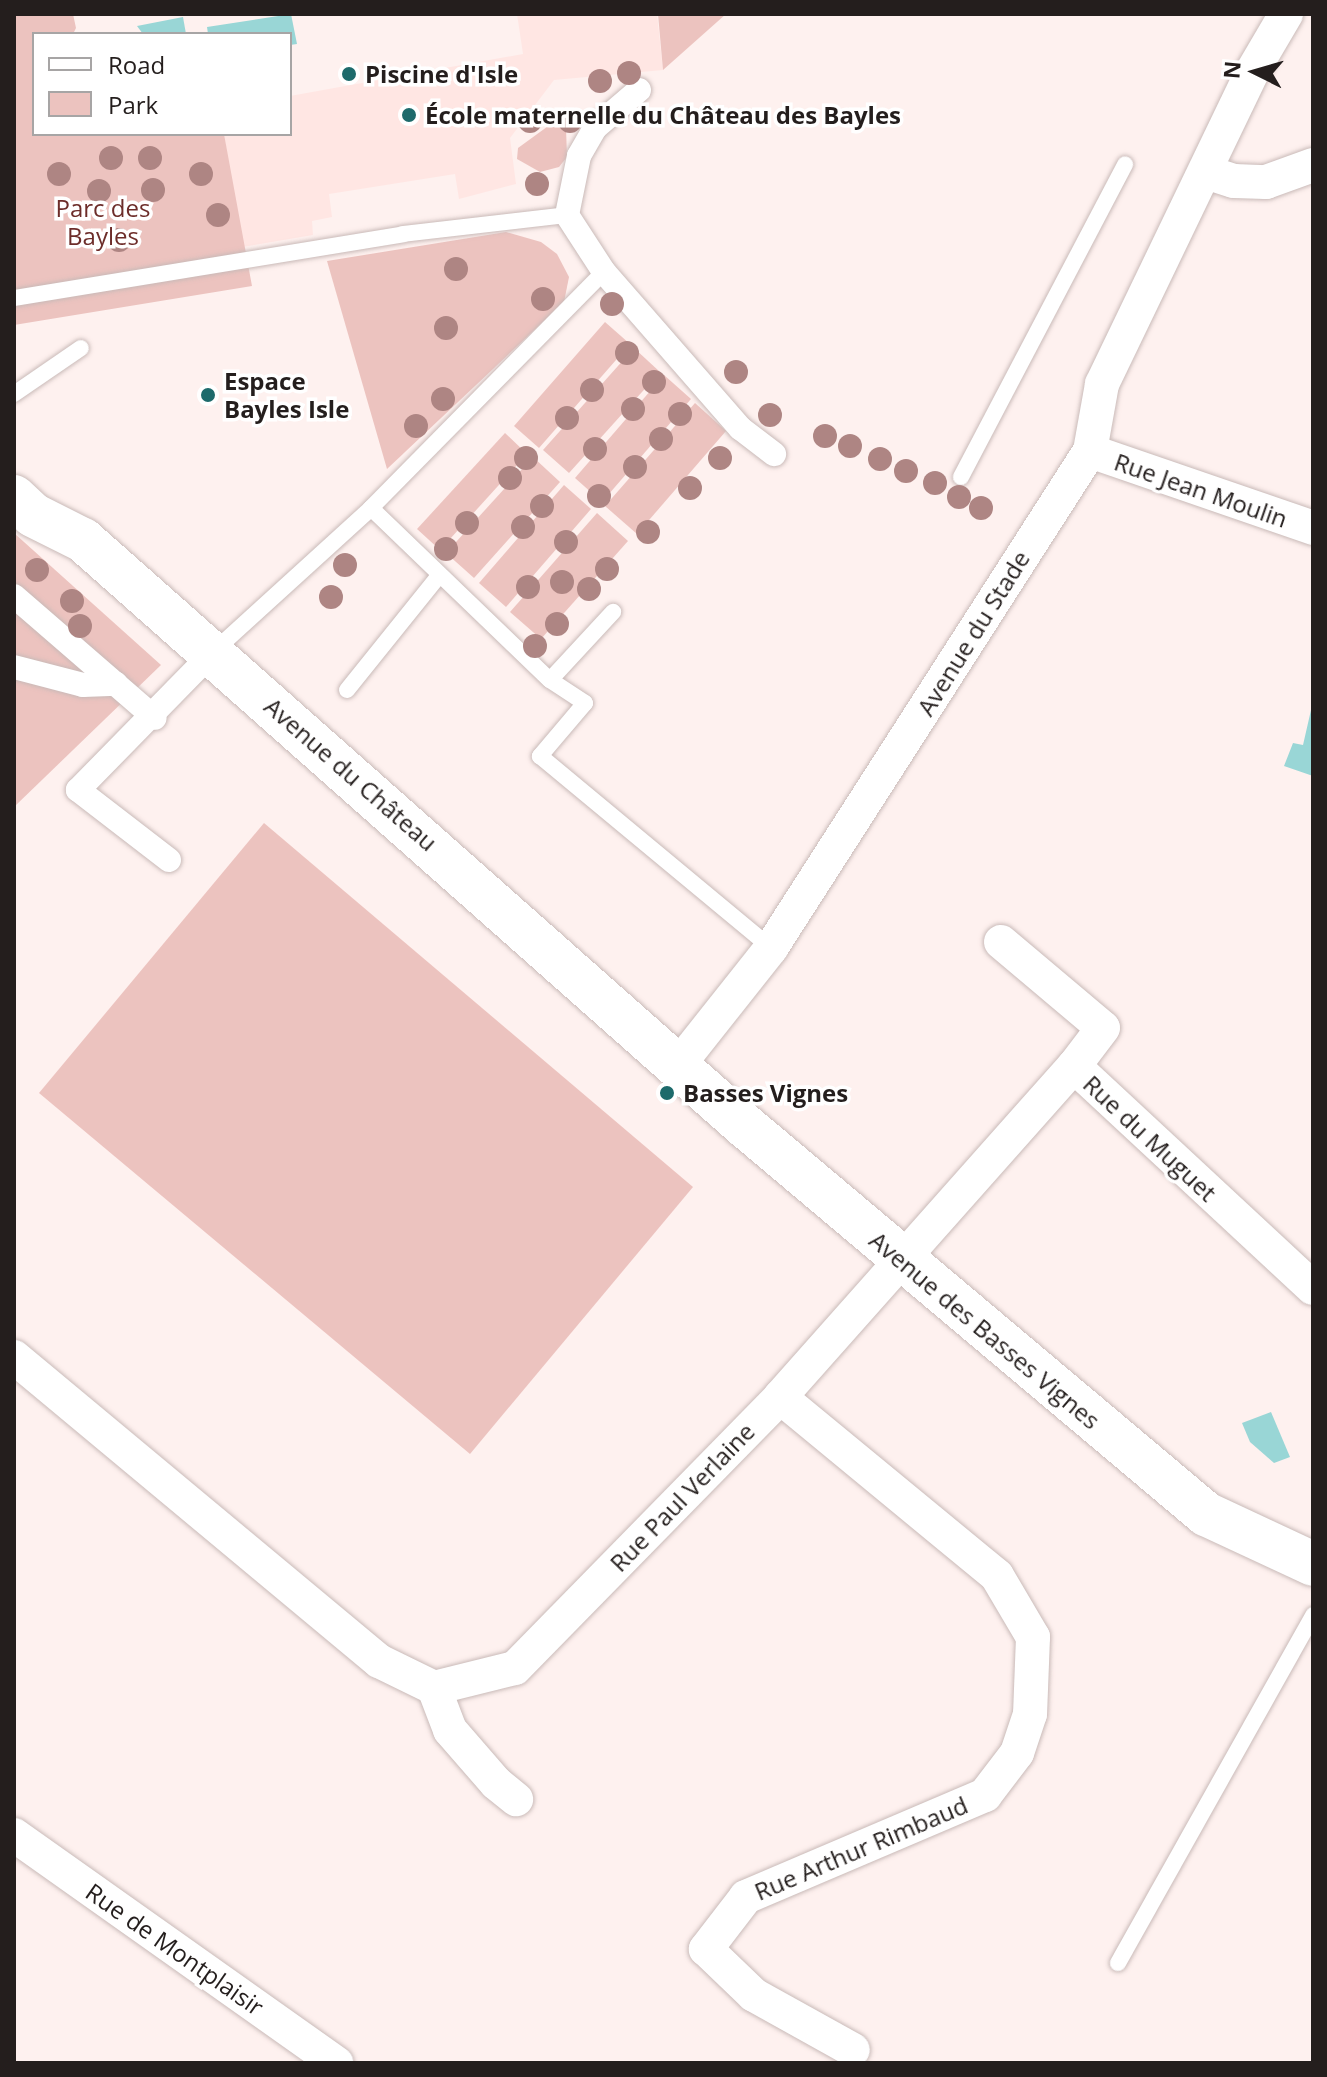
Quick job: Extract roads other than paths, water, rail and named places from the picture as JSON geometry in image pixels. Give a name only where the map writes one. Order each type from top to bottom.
[{"type":"main road","name":"Avenue du Château","points":[[14,497],[33,515],[83,540],[680,1063]]},
{"type":"main road","name":"Avenue des Basses Vignes","points":[[680,1063],[901,1259],[1206,1514],[1313,1564]]},
{"type":"street","name":"Avenue du Stade","points":[[680,1063],[771,948],[1090,451],[1102,384],[1252,72],[1286,14]]},
{"type":"street","points":[[639,90],[595,128],[579,156],[567,215],[604,272],[740,428],[774,454]]},
{"type":"street","points":[[1206,172],[1234,181],[1266,182],[1313,165]]},
{"type":"street","name":"Rue Jean Moulin","points":[[1090,451],[1313,528]]},
{"type":"street","points":[[14,596],[155,718]]},
{"type":"street","points":[[169,860],[78,790],[155,718],[212,653]]},
{"type":"street","points":[[14,667],[83,685],[116,684]]},
{"type":"street","points":[[1001,942],[1103,1028],[1074,1066]]},
{"type":"street","name":"Rue du Muguet","points":[[901,1259],[1074,1066],[1313,1288]]},
{"type":"street","name":"Rue Paul Verlaine","points":[[434,1688],[515,1668],[780,1397],[901,1259]]},
{"type":"street","points":[[14,1357],[379,1661],[434,1688],[450,1730],[516,1799]]},
{"type":"street","name":"Rue Arthur Rimbaud","points":[[780,1397],[997,1576],[1033,1637],[1030,1714],[1017,1753],[985,1795],[746,1897],[706,1949],[754,1995],[853,2050]]},
{"type":"street","name":"Rue de Montplaisir","points":[[14,1835],[336,2063]]},
{"type":"lane","points":[[961,477],[1125,164]]},
{"type":"lane","points":[[14,298],[403,234],[567,215]]},
{"type":"lane","points":[[212,653],[371,508],[604,272]]},
{"type":"lane","points":[[14,394],[81,348]]},
{"type":"lane","points":[[371,508],[438,577],[550,680],[585,703],[540,756],[771,948]]},
{"type":"lane","points":[[347,690],[438,577]]},
{"type":"lane","points":[[550,680],[613,612]]},
{"type":"lane","points":[[1118,1963],[1313,1615]]},
{"type":"water","points":[[291,14],[297,44],[292,45],[292,32],[208,32],[207,27]]},
{"type":"water","points":[[183,17],[186,32],[142,32],[137,26]]},
{"type":"water","points":[[1311,710],[1313,776],[1284,766],[1293,743],[1303,745]]},
{"type":"water","points":[[1271,1412],[1290,1457],[1274,1463],[1250,1442],[1242,1423]]},
{"type":"place","name":"Piscine d'Isle","points":[[349,74]]},
{"type":"place","name":"École maternelle du Château des Bayles","points":[[409,115]]},
{"type":"place","name":"Espace Bayles Isle","points":[[208,395]]},
{"type":"place","name":"Basses Vignes","points":[[667,1093]]},
{"type":"park label","name":"Parc des Bayles","points":[[103,222]]}]
